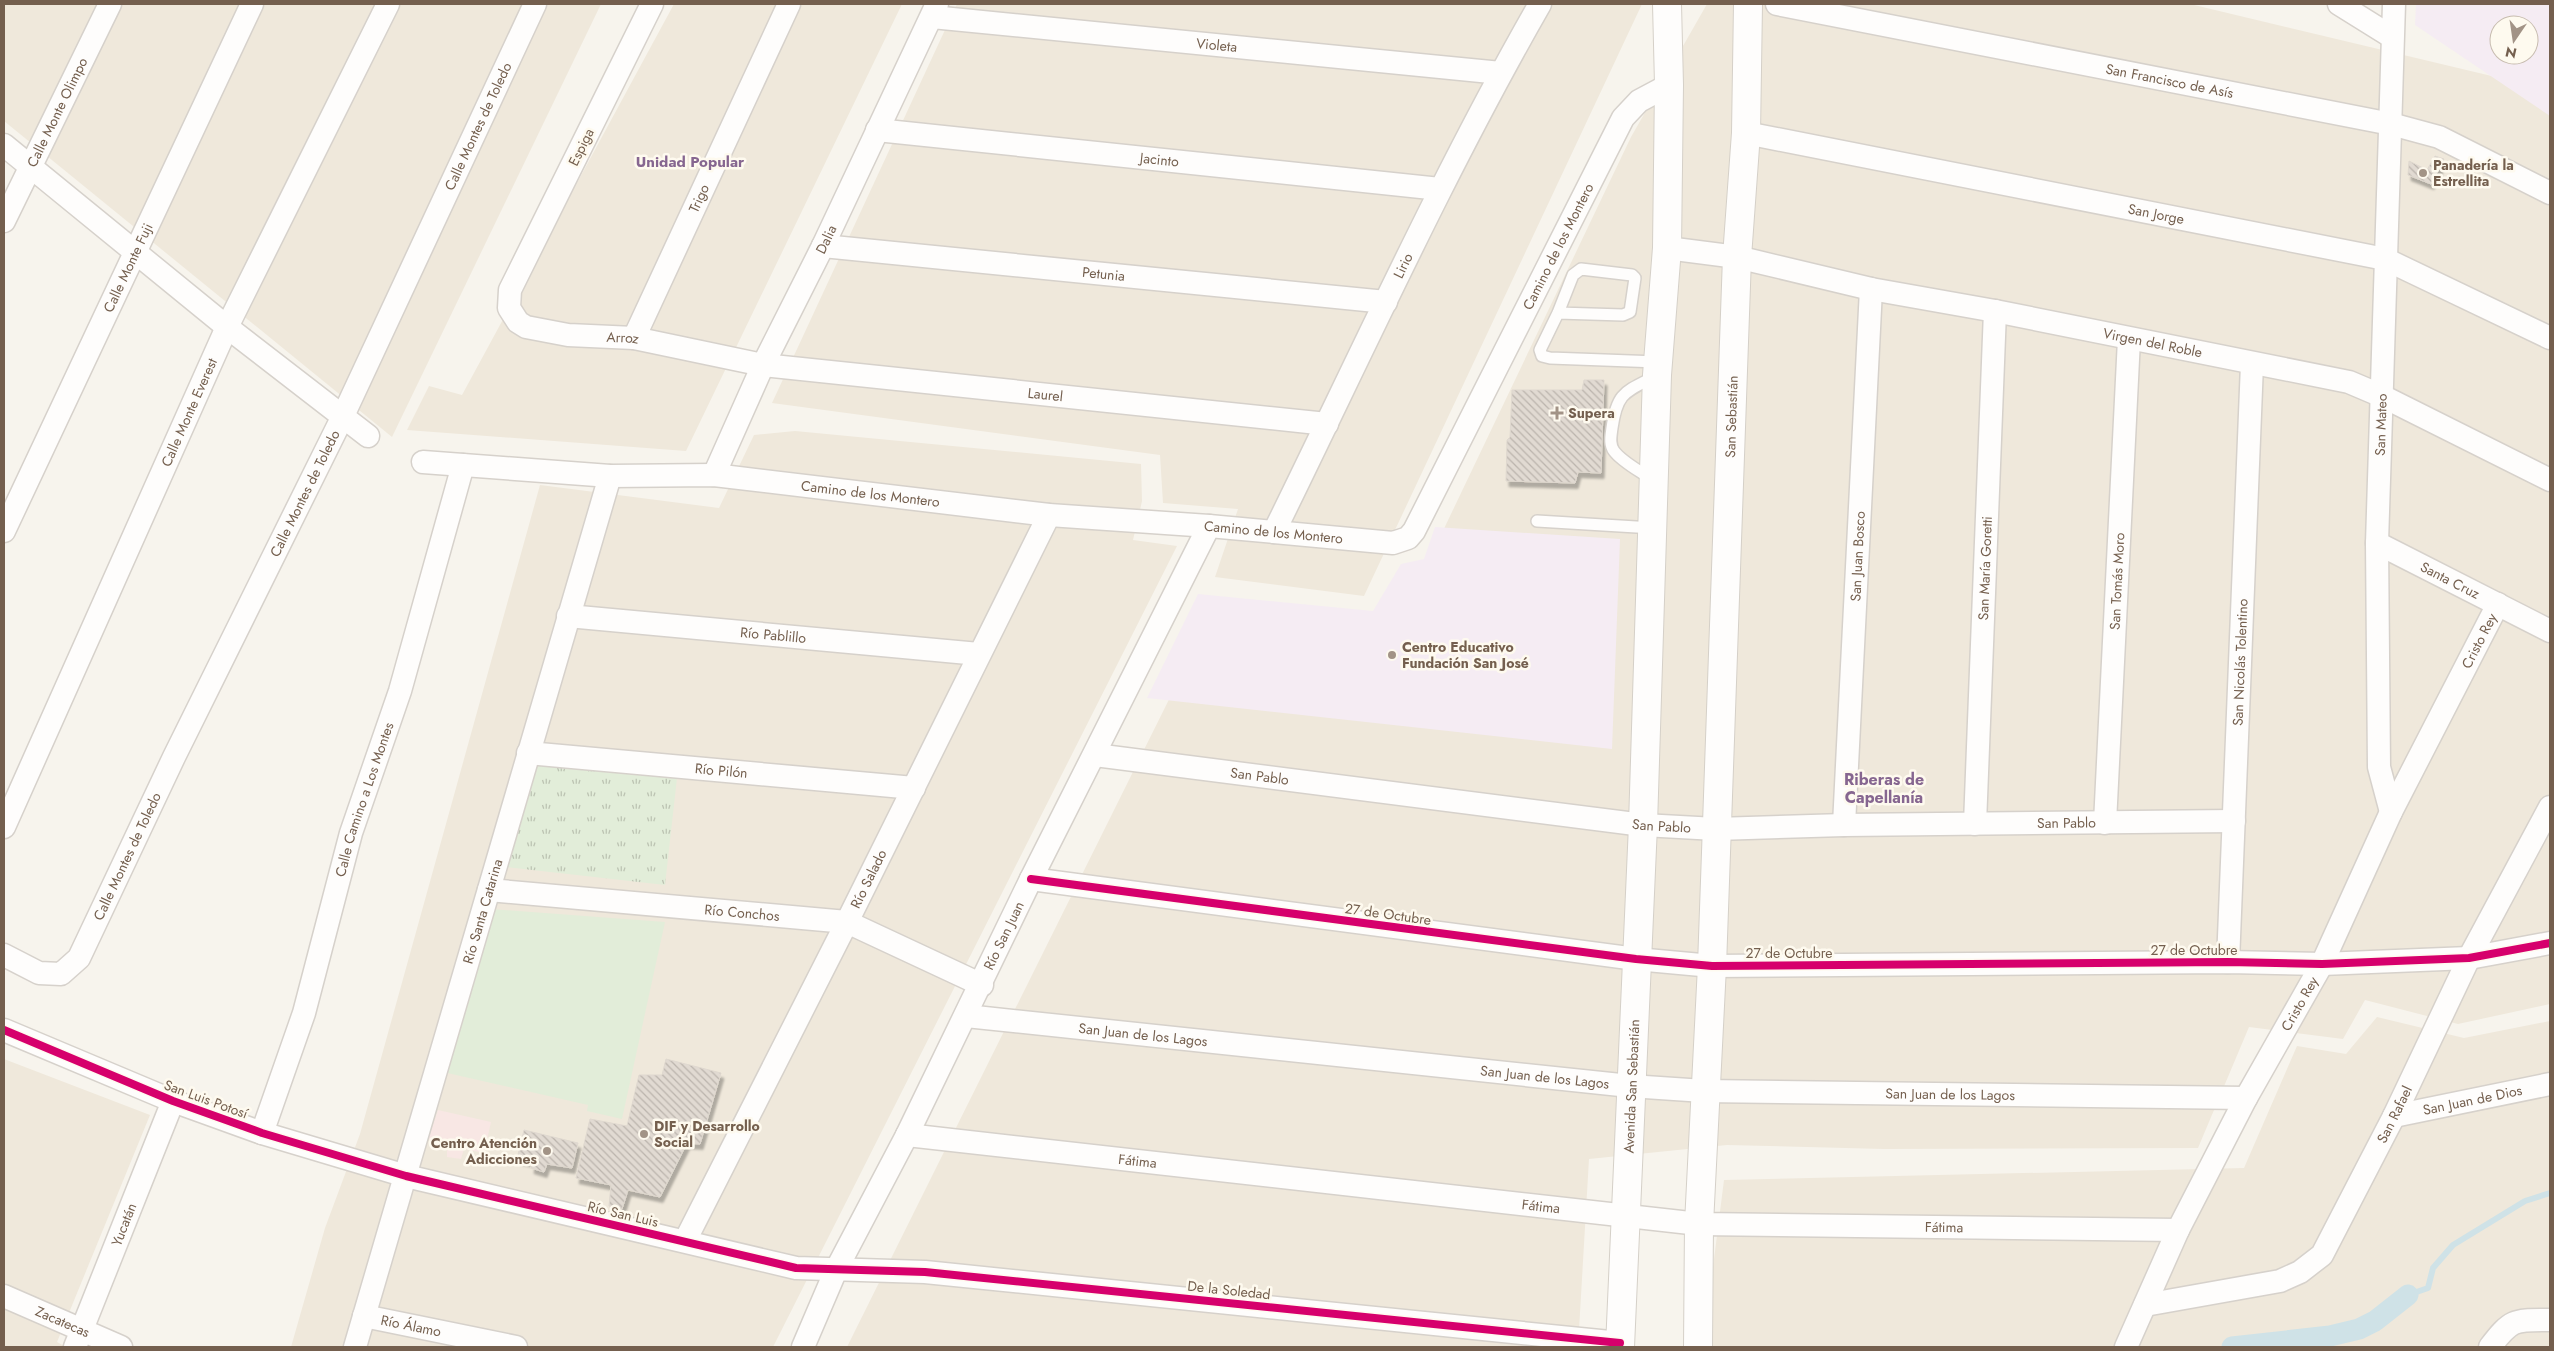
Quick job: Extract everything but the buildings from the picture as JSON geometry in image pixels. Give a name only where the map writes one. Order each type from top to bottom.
[{"type":"main road","points":[[1643,825],[1658,369],[1666,248],[1669,85],[1666,4]]},
{"type":"main road","name":"San Sebastián","points":[[1716,829],[1737,257],[1746,133],[1748,4]]},
{"type":"main road","name":"Avenida San Sebastián","points":[[1620,1345],[1643,825]]},
{"type":"main road","points":[[1698,1347],[1699,1224],[1704,1091],[1712,966],[1716,829]]},
{"type":"street","name":"Calle Monte Olimpo","points":[[4,221],[29,166],[110,4]]},
{"type":"street","name":"Calle Monte Fuji","points":[[4,531],[252,4]]},
{"type":"street","name":"Calle Monte Everest","points":[[4,827],[227,327],[388,4]]},
{"type":"street","name":"Calle Montes de Toledo","points":[[4,956],[39,973],[61,974],[79,958],[174,757],[342,418],[535,4]]},
{"type":"street","name":"Espiga","points":[[510,290],[652,4]]},
{"type":"street","name":"Trigo","points":[[634,338],[789,4]]},
{"type":"street","name":"Lirio","points":[[1274,532],[1440,190],[1500,72],[1540,4]]},
{"type":"street","name":"San Francisco de Asís","points":[[1777,4],[2391,124],[2439,137],[2550,194]]},
{"type":"street","points":[[2339,4],[2392,37]]},
{"type":"street","name":"San Mateo","points":[[2391,812],[2379,767],[2377,543],[2394,4]]},
{"type":"street","name":"Violeta","points":[[935,10],[1500,72]]},
{"type":"street","name":"Dalia","points":[[714,475],[763,365],[823,246],[935,10]]},
{"type":"street","name":"Camino de los Montero","points":[[422,462],[610,476],[714,475],[1049,515],[1209,526],[1393,544],[1408,538],[1418,523],[1623,118],[1639,101],[1669,85]]},
{"type":"street","name":"Jacinto","points":[[877,130],[1440,190]]},
{"type":"street","name":"San Jorge","points":[[1746,133],[2385,259],[2550,338]]},
{"type":"street","points":[[4,144],[227,327],[342,418],[368,436]]},
{"type":"street","name":"Petunia","points":[[823,246],[1386,302]]},
{"type":"street","name":"Virgen del Roble","points":[[1666,248],[1737,257],[1871,289],[1995,311],[2349,382],[2382,396],[2550,480]]},
{"type":"street","name":"San Juan Bosco","points":[[1844,825],[1871,289]]},
{"type":"street","name":"Arroz","points":[[510,290],[509,308],[518,322],[526,326],[568,335],[634,338],[763,365]]},
{"type":"street","name":"San María Goretti","points":[[1975,824],[1995,311]]},
{"type":"street","name":"San Tomás Moro","points":[[2106,823],[2129,339]]},
{"type":"street","name":"San Nicolás Tolentino","points":[[2228,962],[2252,364]]},
{"type":"street","name":"Laurel","points":[[763,365],[1327,424]]},
{"type":"street","name":"Calle Camino a Los Montes","points":[[262,1133],[304,1013],[351,833],[400,692],[463,465]]},
{"type":"street","name":"Río Santa Catarina","points":[[355,1347],[610,476]]},
{"type":"street","name":"Río Salado","points":[[685,1241],[847,922],[1049,515]]},
{"type":"street","name":"Río San Juan","points":[[803,1347],[836,1270],[907,1135],[982,985],[1031,879],[1209,526]]},
{"type":"street","name":"Santa Cruz","points":[[2377,543],[2550,631]]},
{"type":"street","name":"Cristo Rey","points":[[2126,1347],[2178,1230],[2246,1098],[2322,964],[2391,812],[2498,604]]},
{"type":"street","name":"Río Pablillo","points":[[568,616],[979,654]]},
{"type":"street","name":"Río Pilón","points":[[528,753],[914,788]]},
{"type":"street","name":"San Pablo","points":[[1095,755],[1643,825],[1716,829],[1844,825],[2234,822]]},
{"type":"street","name":"San Rafael","points":[[2145,1305],[2280,1281],[2300,1272],[2322,1255],[2394,1116],[2469,958],[2550,807]]},
{"type":"street","name":"27 de Octubre","points":[[1031,879],[1636,959],[1712,966],[2228,962],[2322,964],[2469,958],[2550,943]]},
{"type":"street","name":"Río Conchos","points":[[489,890],[847,922],[982,985]]},
{"type":"street","name":"San Juan de los Lagos","points":[[966,1016],[1630,1086],[1704,1091],[2246,1098]]},
{"type":"street","name":"San Luis Potosí","points":[[4,1030],[173,1101],[262,1133],[406,1176]]},
{"type":"street","name":"San Juan de Dios","points":[[2394,1116],[2550,1084]]},
{"type":"street","name":"Yucatán","points":[[79,1338],[173,1101]]},
{"type":"street","name":"Fátima","points":[[907,1135],[1699,1224],[2178,1230]]},
{"type":"street","name":"Río San Luis","points":[[406,1176],[796,1268],[836,1270]]},
{"type":"street","name":"De la Soledad","points":[[836,1270],[925,1272],[1620,1345]]},
{"type":"street","name":"Zacatecas","points":[[4,1296],[79,1338],[121,1347]]},
{"type":"street","name":"Río Álamo","points":[[364,1316],[516,1347]]},
{"type":"street","points":[[2490,1347],[2500,1333],[2514,1321],[2550,1320]]},
{"type":"lane","points":[[1558,313],[1623,315],[1630,312],[1635,278],[1632,275],[1581,269],[1573,275],[1558,313],[1540,350],[1542,356],[1658,369]]},
{"type":"lane","points":[[1654,482],[1618,455],[1611,442],[1615,408],[1619,399],[1658,369]]},
{"type":"lane","points":[[1538,521],[1653,528]]},
{"type":"shaded area","points":[[4,4],[601,4],[392,437],[4,121]]},
{"type":"shaded area","points":[[674,4],[902,4],[686,451],[407,430],[429,386],[462,395]]},
{"type":"shaded area","points":[[957,4],[1642,4],[1364,596],[1215,577],[1238,509],[1163,503],[1160,455],[772,403]]},
{"type":"shaded area","points":[[1707,4],[2190,4],[2550,90],[2550,1004],[2458,1024],[2365,1000],[2343,1039],[2249,1027],[2198,1148],[1884,1149],[1727,1145],[1589,1159],[1578,1347],[847,1347],[1211,615],[1398,625],[1631,137]]},
{"type":"shaded area","points":[[2416,4],[2550,4],[2550,116],[2415,25]]},
{"type":"shaded area","points":[[795,431],[1141,464],[1142,501],[1133,540],[1177,546],[773,1347],[291,1347],[325,1228],[360,1134],[540,485],[719,508],[754,435]]},
{"type":"shaded area","name":"Centro Educativo Fundación San José","points":[[1435,527],[1620,539],[1612,749],[1147,698],[1198,594],[1373,611],[1401,564],[1424,559]]},
{"type":"shaded area","points":[[2377,1017],[2464,1038],[2550,1021],[2550,1347],[1708,1347],[1713,1267],[1724,1180],[2244,1168],[2297,1046],[2346,1054]]},
{"type":"shaded area","points":[[4,1059],[150,1115],[57,1342],[66,1347],[4,1347]]},
{"type":"shaded area","points":[[438,1110],[491,1122],[484,1153],[464,1149],[461,1159],[447,1157],[447,1145],[428,1139]]},
{"type":"green space","points":[[539,766],[677,778],[665,885],[505,867],[529,770]]},
{"type":"green space","points":[[491,909],[665,922],[622,1119],[587,1111],[588,1105],[443,1072]]},
{"type":"waterway","points":[[2408,1295],[2428,1288],[2433,1268],[2453,1245],[2525,1201],[2550,1193]]},
{"type":"waterway","points":[[2232,1347],[2330,1336],[2359,1329],[2375,1321],[2408,1295]]},
{"type":"cycle path","points":[[1031,879],[1636,959],[1712,966],[2228,962],[2322,964],[2469,958],[2550,943]]},
{"type":"cycle path","points":[[4,1030],[173,1101],[262,1133],[406,1176],[796,1268],[925,1272],[1620,1343]]},
{"type":"place","name":"Panadería la Estrellita","points":[[2423,173]]},
{"type":"place","name":"Supera","points":[[1557,413]]},
{"type":"place","name":"Centro Educativo Fundación San José","points":[[1392,655]]},
{"type":"place","name":"DIF y Desarrollo Social","points":[[644,1134]]},
{"type":"place","name":"Centro Atención Adicciones","points":[[547,1151]]},
{"type":"district","name":"Unidad Popular","points":[[690,162]]},
{"type":"district","name":"Riberas de Capellanía","points":[[1884,788]]}]
